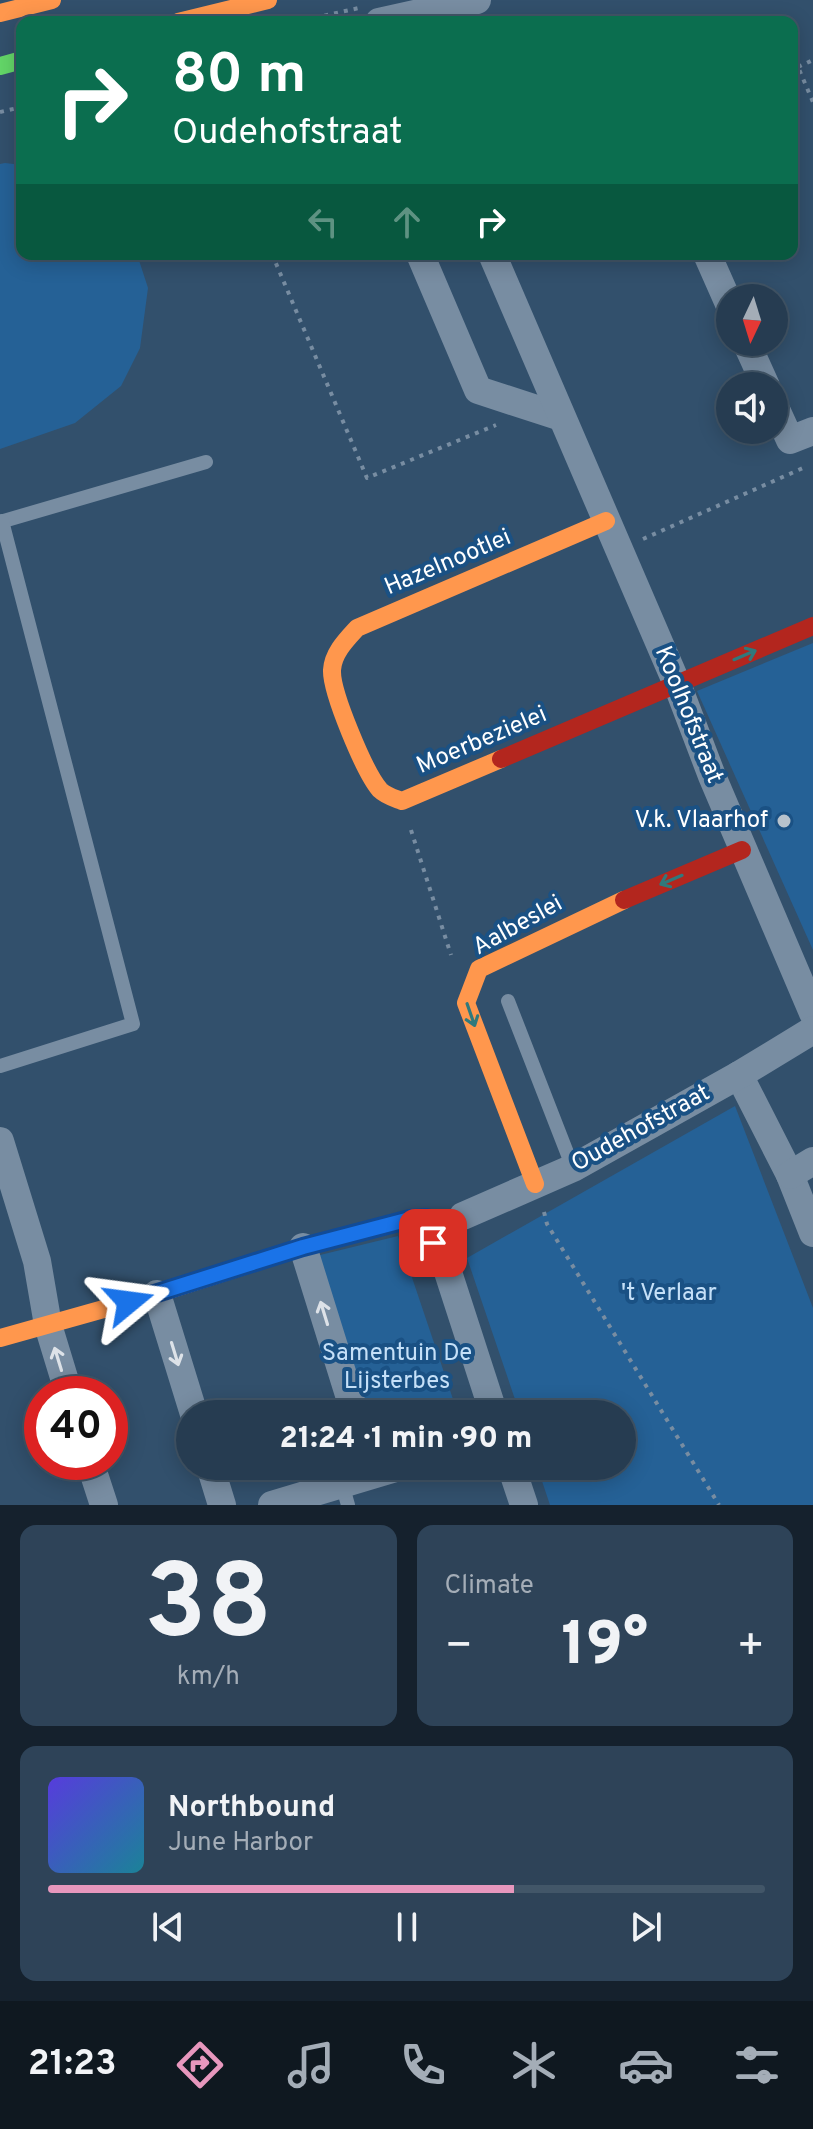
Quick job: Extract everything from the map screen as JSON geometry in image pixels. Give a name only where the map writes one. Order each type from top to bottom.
[{"type":"street","points":[[0,13],[52,0]]},
{"type":"street","points":[[203,16],[268,0]]},
{"type":"street","points":[[393,16],[477,0]]},
{"type":"street","points":[[423,260],[478,390],[561,417]]},
{"type":"street","name":"Koolhofstraat","points":[[495,260],[677,684],[742,850],[813,1013]]},
{"type":"street","points":[[710,260],[720,284]]},
{"type":"street","points":[[788,420],[802,436]]},
{"type":"street","name":"Hazelnootlei","points":[[331,673],[336,651],[357,628],[606,521]]},
{"type":"street","name":"Moerbezielei","points":[[331,673],[373,780],[382,793],[402,801],[813,626]]},
{"type":"street","name":"Aalbeslei","points":[[535,1184],[466,1003],[479,969],[589,916],[742,850]]},
{"type":"street","name":"Oudehofstraat","points":[[0,1338],[157,1294],[303,1247],[410,1219],[427,1218],[435,1209],[447,1206],[463,1216],[573,1168],[813,1030]]},
{"type":"street","points":[[739,1075],[802,1168],[813,1233]]},
{"type":"street","points":[[0,1141],[37,1261],[48,1325],[64,1376]]},
{"type":"street","points":[[427,1218],[429,1238],[446,1247],[459,1242],[463,1236],[466,1230],[463,1216]]},
{"type":"street","points":[[303,1247],[351,1400]]},
{"type":"street","points":[[446,1247],[446,1266],[489,1400]]},
{"type":"street","points":[[157,1294],[190,1400]]},
{"type":"street","points":[[96,1480],[104,1505]]},
{"type":"street","points":[[214,1480],[222,1505]]},
{"type":"street","points":[[272,1505],[345,1494],[361,1480]]},
{"type":"street","points":[[516,1480],[524,1505]]},
{"type":"lane","points":[[0,1066],[133,1024],[1,522],[206,462]]},
{"type":"lane","points":[[508,1001],[573,1168]]},
{"type":"path","points":[[798,74],[813,102]]},
{"type":"path","points":[[275,260],[367,478],[507,421],[530,407]]},
{"type":"path","points":[[619,549],[803,468],[802,436]]},
{"type":"path","points":[[402,801],[452,960]]},
{"type":"path","points":[[535,1184],[547,1224],[719,1505]]},
{"type":"green space","points":[[0,164],[16,164],[16,260],[139,260],[148,288],[140,348],[121,386],[75,423],[0,449]]},
{"type":"green space","name":"V.k. Vlaarhof","points":[[813,643],[813,950],[697,691]]},
{"type":"green space","name":"'t Verlaar","points":[[735,1106],[813,1308],[813,1505],[550,1505],[542,1480],[636,1480],[636,1400],[515,1400],[467,1258]]},
{"type":"green space","name":"Samentuin De Lijsterbes","points":[[398,1236],[453,1400],[361,1400],[316,1256]]},
{"type":"traffic: fast","points":[[0,66],[16,62]]},
{"type":"traffic: slow","points":[[0,13],[52,0]]},
{"type":"traffic: slow","points":[[203,16],[268,0]]},
{"type":"traffic: slow","points":[[501,759],[402,801],[385,794],[366,767],[343,713],[333,681],[335,658],[357,628],[606,521]]},
{"type":"traffic: slow","points":[[535,1184],[466,1003],[479,969],[624,900]]},
{"type":"traffic: slow","points":[[0,1338],[157,1294],[303,1247],[410,1219],[427,1218]]},
{"type":"traffic: jam","points":[[501,759],[813,626]]},
{"type":"traffic: jam","points":[[624,900],[742,850]]},
{"type":"place","name":"V.k. Vlaarhof","points":[[784,821]]},
{"type":"route","points":[[129,1302],[303,1247],[410,1219],[427,1218],[426,1232],[433,1243]]}]
